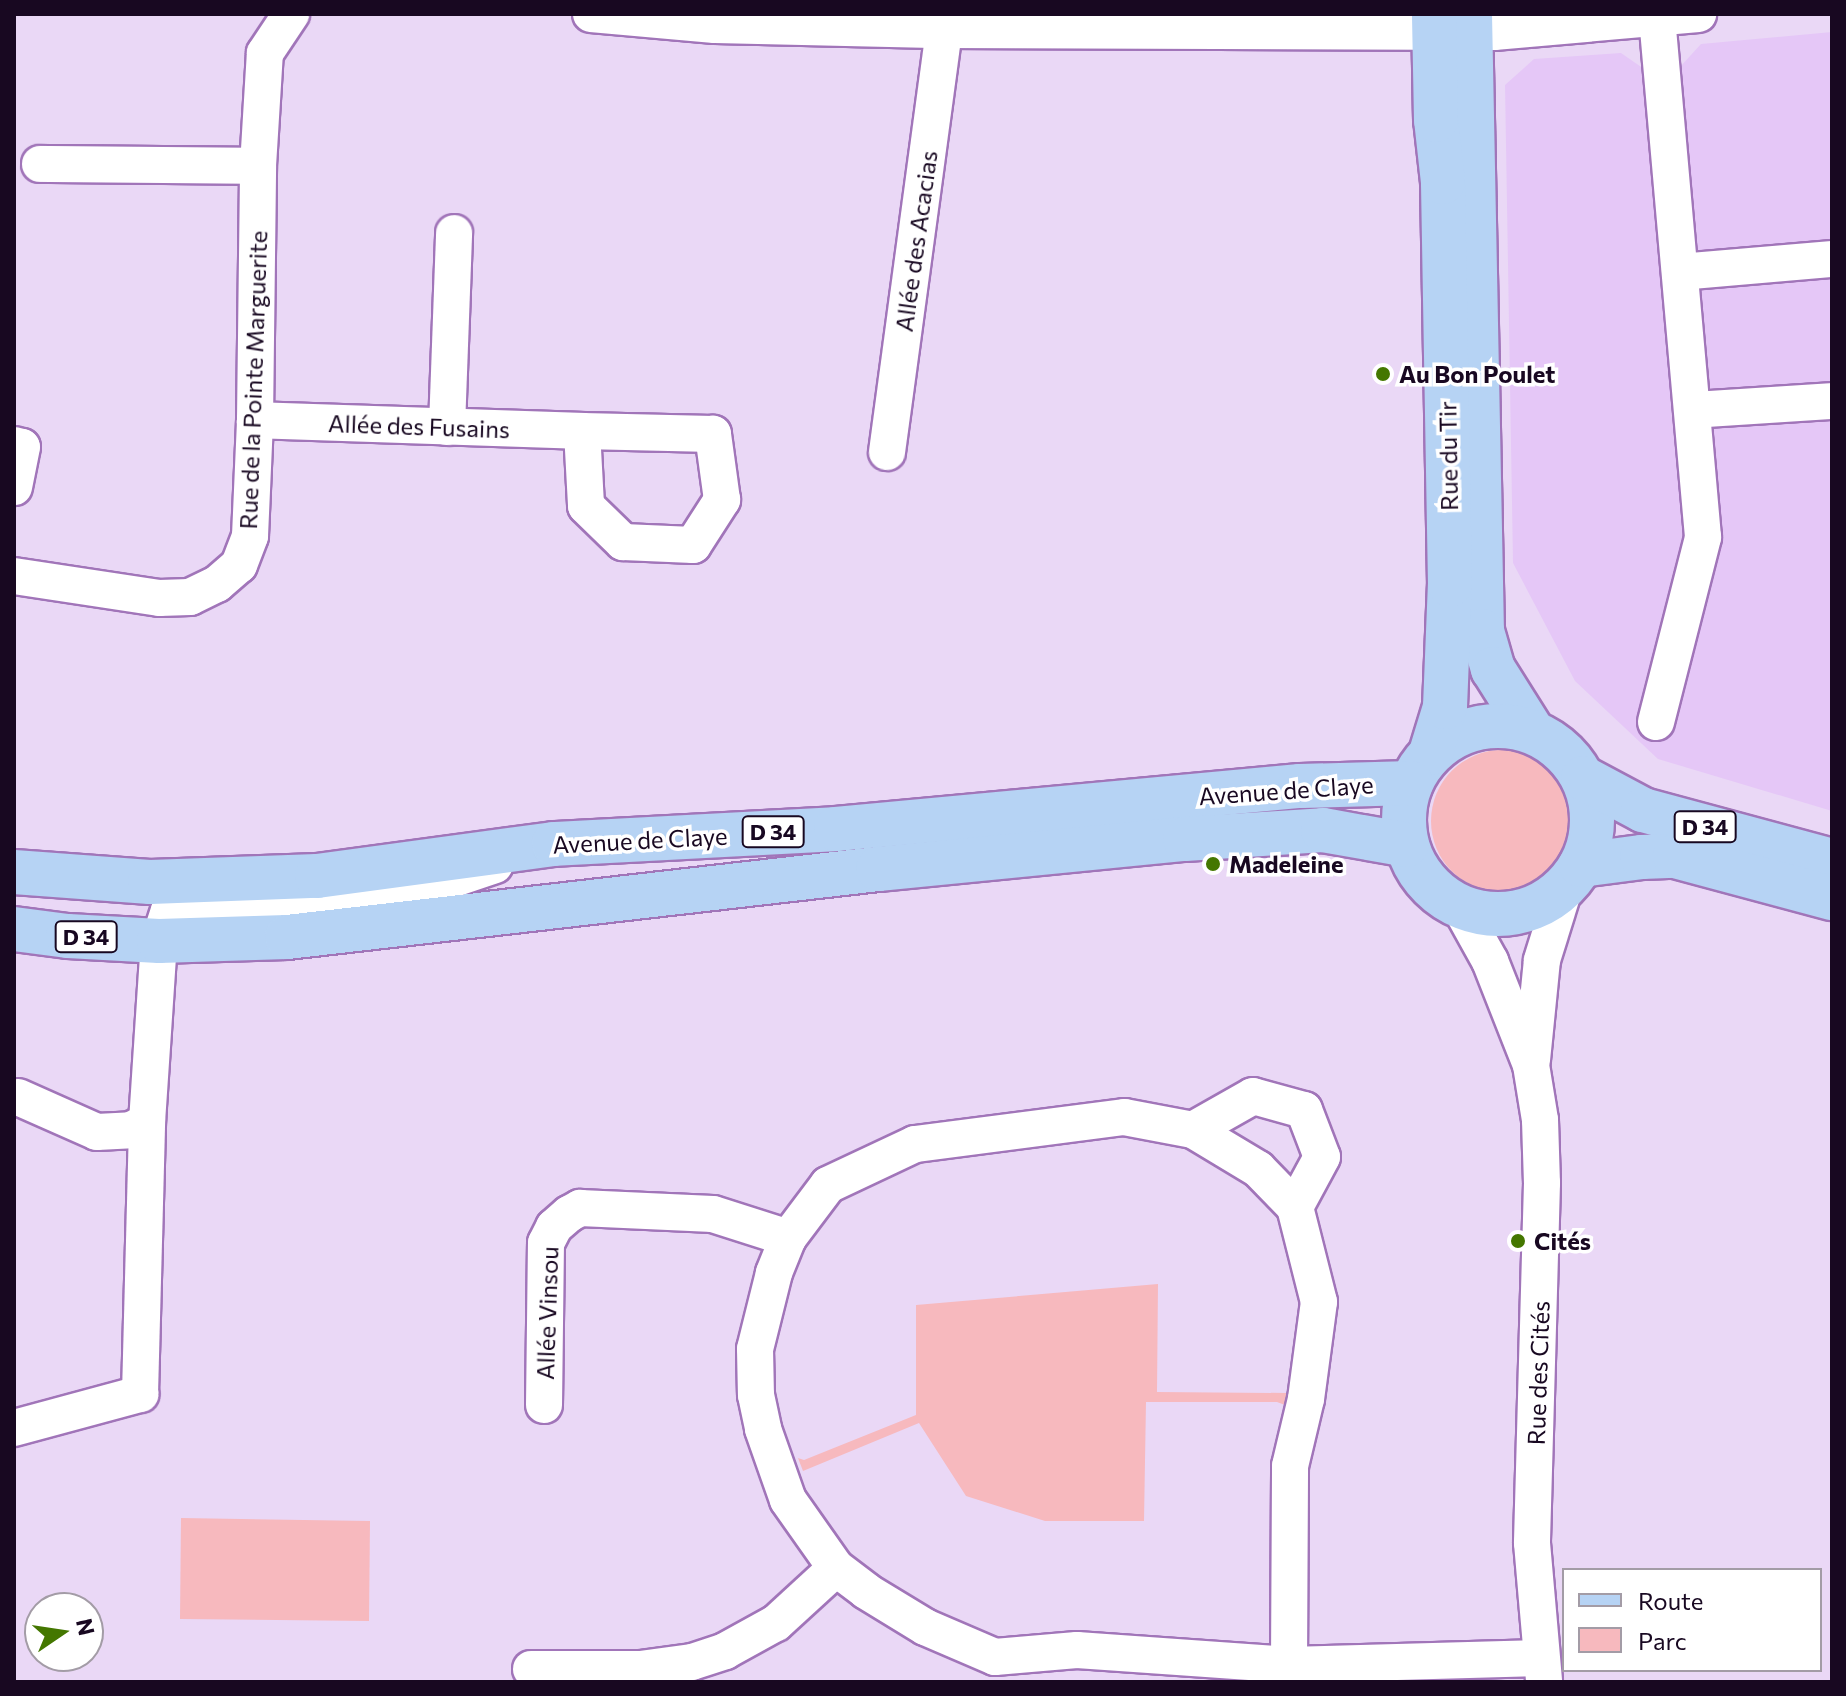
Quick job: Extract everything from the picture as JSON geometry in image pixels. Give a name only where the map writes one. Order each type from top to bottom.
[{"type":"main road","name":"Rue du Tir","points":[[1452,23],[1482,631],[1493,669],[1532,731]]},
{"type":"main road","name":"Rue du Tir","points":[[1421,768],[1445,707],[1450,585],[1443,182],[1436,120],[1452,23]]},
{"type":"main road","points":[[1496,725],[1532,731],[1561,750],[1583,778],[1592,807],[1591,837],[1572,877],[1533,908],[1496,915],[1460,907],[1426,882],[1407,845],[1403,824],[1421,768],[1461,733],[1496,725]]},
{"type":"main road","name":"Avenue de Claye","points":[[14,872],[135,881],[317,876],[554,844],[836,829],[1300,786],[1421,768]]},
{"type":"main road","name":"D 34","points":[[1583,778],[1643,810],[1832,861]]},
{"type":"main road","name":"Avenue de Claye","points":[[14,929],[68,936],[159,941],[287,937],[878,869],[1185,839],[1323,830],[1407,845]]},
{"type":"main road","name":"D 34","points":[[1572,877],[1642,857],[1675,856],[1832,898]]},
{"type":"street","name":"Rue de la Pointe Marguerite","points":[[14,576],[159,598],[190,597],[217,584],[239,565],[250,536],[255,420],[258,166],[265,53],[291,14]]},
{"type":"street","points":[[591,14],[944,30],[1452,23],[1698,14]]},
{"type":"street","points":[[1656,722],[1703,537],[1657,17]]},
{"type":"street","name":"Allée des Acacias","points":[[887,452],[944,30]]},
{"type":"street","points":[[40,164],[258,166]]},
{"type":"street","points":[[447,427],[454,233]]},
{"type":"street","points":[[1680,272],[1832,259]]},
{"type":"street","points":[[1693,410],[1832,401]]},
{"type":"street","name":"Allée des Fusains","points":[[255,420],[582,431]]},
{"type":"street","points":[[14,445],[22,447],[14,487]]},
{"type":"street","points":[[14,1428],[140,1394],[147,1122],[159,941],[169,911],[436,885],[554,844]]},
{"type":"street","name":"Rue des Cités","points":[[1531,1065],[1542,960],[1572,877]]},
{"type":"street","points":[[135,881],[159,941]]},
{"type":"street","name":"Rue des Cités","points":[[1460,907],[1490,961],[1531,1065],[1540,1120],[1542,1183],[1532,1543],[1542,1670]]},
{"type":"street","points":[[15,1096],[97,1132],[131,1130],[147,1122]]},
{"type":"street","points":[[1193,1130],[1253,1096],[1304,1110],[1322,1157],[1295,1207]]},
{"type":"street","points":[[1289,1665],[1290,1466],[1306,1399],[1319,1302],[1295,1207],[1258,1169],[1193,1130],[1124,1117],[915,1144],[828,1185],[788,1238],[760,1322],[755,1349],[756,1395],[763,1429],[788,1500],[836,1568],[925,1627],[995,1657],[1077,1650],[1289,1665],[1542,1670]]},
{"type":"street","name":"Allée Vinsou","points":[[544,1405],[546,1243],[554,1227],[569,1214],[580,1208],[713,1214],[788,1238]]},
{"type":"street","points":[[531,1669],[640,1669],[692,1662],[714,1655],[776,1623],[836,1568]]},
{"type":"shaded area","points":[[1832,32],[1832,811],[1658,759],[1575,681],[1513,563],[1505,85],[1534,59],[1621,53],[1647,71],[1680,67],[1701,44]]},
{"type":"green space","points":[[1502,750],[1529,756],[1552,771],[1567,794],[1573,821],[1567,848],[1552,871],[1529,886],[1502,892],[1475,886],[1452,871],[1437,848],[1431,821],[1437,794],[1452,771],[1475,756]]},
{"type":"green space","points":[[1158,1284],[1157,1392],[1287,1393],[1285,1405],[1277,1402],[1146,1402],[1144,1521],[1045,1521],[966,1496],[919,1423],[803,1471],[798,1458],[804,1460],[916,1415],[916,1305]]},
{"type":"green space","points":[[181,1518],[370,1521],[369,1621],[180,1619]]},
{"type":"place","name":"Au Bon Poulet","points":[[1383,374]]},
{"type":"place","name":"Madeleine","points":[[1213,864]]},
{"type":"place","name":"Cités","points":[[1518,1241]]}]
